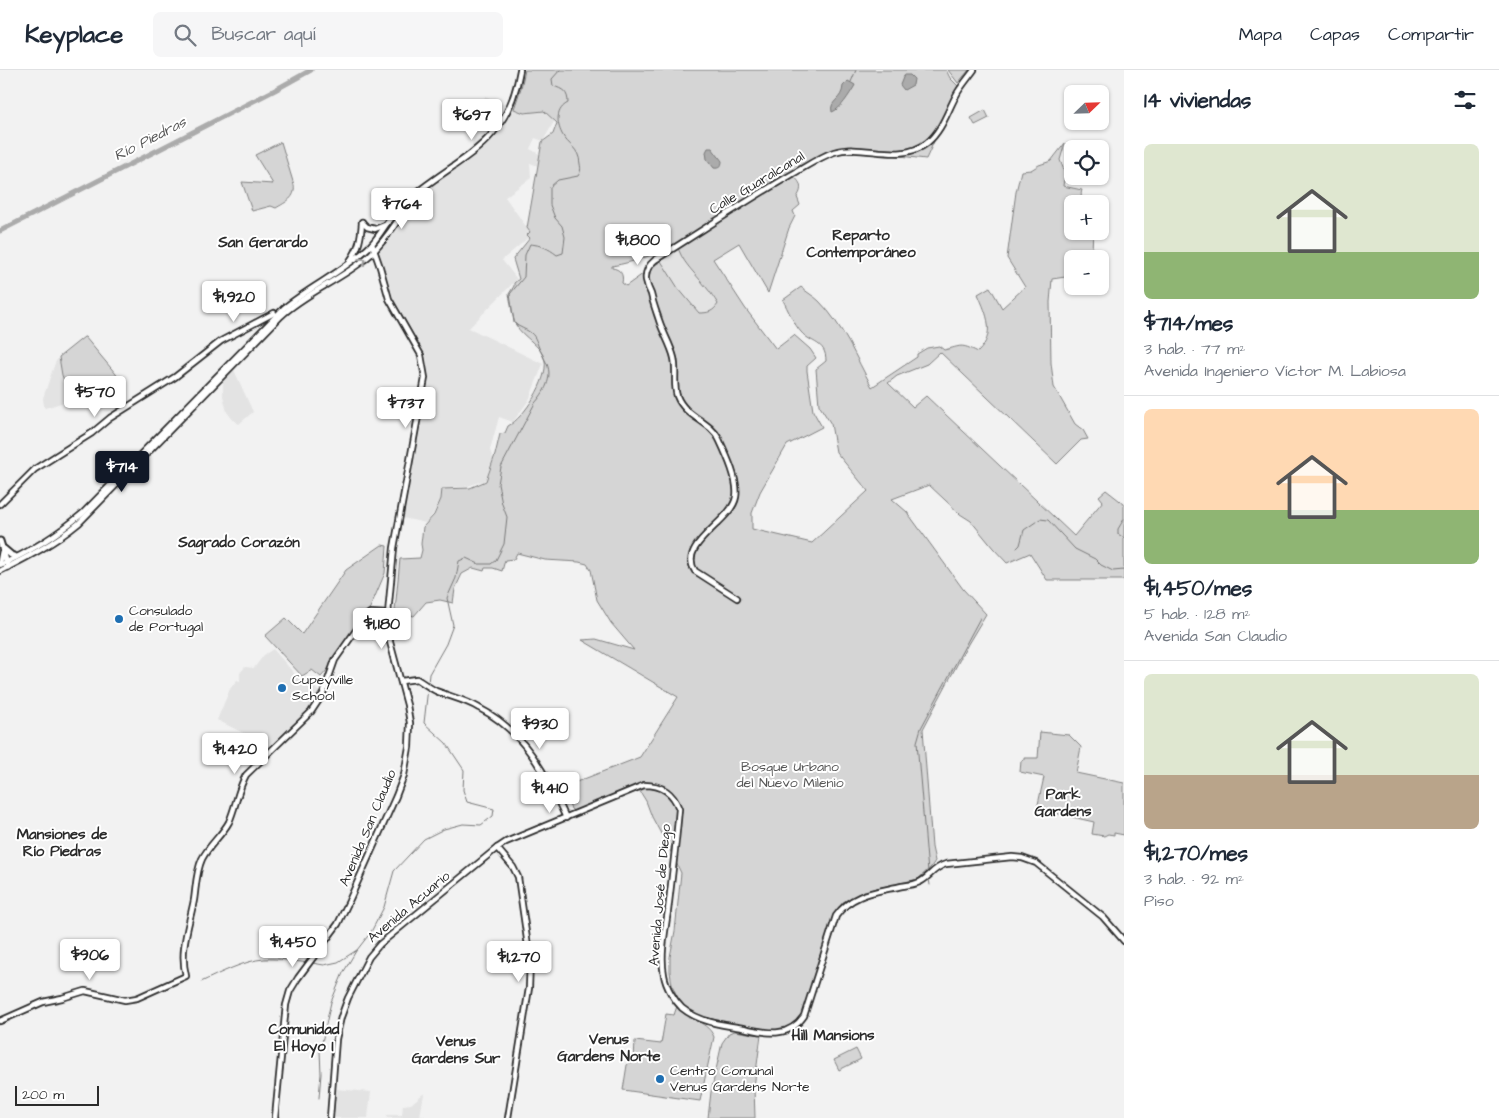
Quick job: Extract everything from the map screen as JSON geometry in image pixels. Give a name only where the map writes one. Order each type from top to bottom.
[{"type":"main road","points":[[0,541],[3,564]]},
{"type":"main road","points":[[2,548],[16,557]]},
{"type":"street","points":[[0,571],[3,564],[55,535],[83,513],[284,308],[314,286],[347,266],[372,244],[399,207],[420,190],[470,156],[490,138],[503,121],[511,105],[518,84],[520,70]]},
{"type":"street","name":"Calle Guaralcanal","points":[[738,598],[695,571],[692,566],[691,556],[693,551],[730,510],[736,499],[737,492],[734,478],[718,438],[713,431],[687,411],[678,396],[674,359],[646,281],[648,268],[655,260],[779,182],[828,155],[848,150],[902,153],[913,151],[926,144],[941,126],[958,91],[974,70]]},
{"type":"street","points":[[3,564],[26,559],[79,523],[281,316],[303,298],[359,264],[375,250],[411,198]]},
{"type":"street","points":[[347,266],[358,248],[362,222],[367,227],[375,229],[381,228],[388,223]]},
{"type":"street","name":"Avenida San Claudio","points":[[275,1118],[286,1006],[290,991],[342,916],[390,811],[404,775],[409,747],[410,723],[390,642],[388,614],[394,548],[425,378],[421,355],[389,299],[372,244]]},
{"type":"street","points":[[0,504],[35,469],[174,377],[221,341],[274,313]]},
{"type":"street","points":[[0,1021],[43,1002],[85,991],[125,1000],[137,998],[186,976],[184,966],[185,938],[194,902],[198,871],[202,858],[230,819],[242,782],[250,771],[315,706],[323,694],[336,660],[366,616],[370,613],[388,614]]},
{"type":"street","points":[[401,681],[417,679],[436,691],[465,701],[494,717],[528,749],[553,788],[566,818]]},
{"type":"street","name":"Avenida José de Diego","points":[[613,799],[644,785],[654,785],[666,789],[676,800],[679,809],[663,950],[664,975],[667,987],[678,1004],[698,1018],[719,1024],[767,1033],[779,1033],[797,1024],[804,1016],[836,916],[842,908],[860,896],[918,883],[930,872],[946,864],[1012,857],[1036,863],[1104,917],[1124,941]]},
{"type":"street","name":"Avenida Acuario","points":[[330,1118],[336,1039],[341,1017],[348,998],[369,957],[380,944],[506,842],[613,799]]},
{"type":"street","points":[[497,848],[513,867],[518,877],[530,960],[529,988],[508,1118]]},
{"type":"shaded area","points":[[904,75],[910,75],[914,79],[913,85],[904,90],[900,85]]},
{"type":"shaded area","points":[[848,81],[855,85],[854,87],[842,105],[832,112],[832,105]]},
{"type":"shaded area","points":[[485,96],[524,113],[544,111],[555,120],[543,141],[535,138],[530,149],[541,155],[538,166],[530,163],[531,178],[505,197],[530,232],[526,235],[528,238],[502,260],[517,279],[469,328],[543,364],[529,400],[513,422],[499,417],[490,450],[493,459],[486,480],[465,487],[442,489],[441,499],[426,523],[403,518],[427,377],[426,355],[393,297],[379,251],[419,197],[470,152]]},
{"type":"shaded area","points":[[708,148],[712,148],[722,161],[719,168],[714,168],[707,159],[706,152]]},
{"type":"shaded area","points":[[679,249],[689,268],[718,304],[714,310],[708,313],[699,313],[678,288],[661,261]]},
{"type":"shaded area","points":[[59,357],[62,375],[71,400],[45,408],[43,398],[55,363]]},
{"type":"shaded area","points":[[234,370],[253,412],[239,424],[227,412],[223,396],[224,379]]},
{"type":"shaded area","points":[[273,649],[300,680],[305,678],[321,694],[296,722],[269,746],[217,720],[230,689],[237,680],[240,681],[240,673],[245,667],[254,668],[264,655]]},
{"type":"shaded area","points":[[335,1089],[371,1092],[368,1118],[333,1118]]},
{"type":"shaded area","points":[[423,1094],[420,1116],[432,1118],[387,1118],[387,1115],[402,1115],[403,1105],[411,1104]]},
{"type":"green space","name":"Bosque Urbano del Nuevo Milenio","points":[[525,70],[946,70],[950,78],[959,87],[926,159],[832,150],[790,175],[800,184],[797,197],[800,205],[793,211],[795,216],[789,228],[768,293],[739,243],[713,259],[745,308],[776,349],[794,335],[810,349],[816,358],[807,366],[807,371],[813,411],[822,427],[787,445],[760,492],[752,513],[752,529],[812,543],[868,491],[836,452],[831,424],[819,405],[816,369],[826,361],[824,350],[805,336],[799,329],[783,300],[801,287],[819,301],[828,310],[842,331],[872,387],[917,357],[917,354],[927,348],[939,346],[944,350],[964,346],[978,352],[987,338],[988,324],[978,294],[990,287],[1002,308],[1025,287],[1007,258],[1016,192],[1021,171],[1031,170],[1051,161],[1064,144],[1060,160],[1064,170],[1063,186],[1082,190],[1082,195],[1064,195],[1064,240],[1093,240],[1092,250],[1064,250],[1064,277],[1052,279],[1050,302],[1051,363],[1054,387],[1075,424],[1083,430],[1088,439],[1081,440],[1057,464],[940,352],[927,364],[897,376],[888,383],[913,407],[926,396],[1074,536],[1103,501],[1099,496],[1106,490],[1124,504],[1124,580],[1047,580],[1030,553],[1007,563],[971,521],[960,514],[929,485],[892,499],[907,512],[963,589],[986,614],[923,729],[932,847],[935,861],[918,879],[864,891],[843,902],[834,916],[802,1015],[795,1024],[785,1029],[770,1030],[696,1016],[680,1003],[672,985],[670,957],[675,931],[681,873],[652,817],[646,801],[636,785],[575,812],[571,809],[561,788],[640,757],[678,697],[582,640],[596,639],[634,650],[611,623],[597,600],[591,570],[587,564],[545,560],[517,553],[514,559],[505,560],[502,571],[493,568],[485,568],[484,571],[473,568],[462,574],[455,589],[453,603],[440,600],[426,602],[414,616],[395,611],[400,559],[420,558],[423,527],[434,515],[441,499],[442,489],[470,488],[486,481],[500,434],[505,433],[508,426],[528,407],[543,378],[545,361],[543,355],[516,325],[509,294],[514,283],[519,279],[513,259],[530,238],[527,235],[530,232],[527,228],[542,142],[553,134],[557,123],[544,111],[524,113],[514,109]],"holes":[[[677,244],[682,256],[718,304],[712,310],[699,313],[678,288],[661,261],[626,286],[622,283],[621,272],[612,268],[612,266],[645,257]]]},
{"type":"green space","points":[[948,70],[969,70],[958,83]]},
{"type":"green space","points":[[985,110],[989,118],[975,125],[971,118]]},
{"type":"green space","points":[[281,142],[294,185],[292,196],[276,208],[271,206],[252,211],[242,182],[273,184],[255,155]]},
{"type":"green space","points":[[84,337],[116,374],[119,381],[96,393],[71,400],[62,375],[59,357]]},
{"type":"green space","points":[[382,545],[387,546],[385,573],[370,608],[321,677],[312,670],[302,676],[265,636],[286,618],[302,634],[346,570]]},
{"type":"green space","points":[[1040,732],[1069,735],[1081,747],[1076,773],[1124,783],[1124,835],[1114,833],[1114,835],[1108,834],[1104,836],[1092,834],[1094,822],[1037,809],[1044,777],[1020,772],[1021,761],[1024,758],[1038,758]]},
{"type":"green space","points":[[677,1006],[705,1026],[714,1037],[700,1101],[623,1090],[627,1065],[634,1059],[635,1041],[661,1044],[666,1014],[674,1015]]},
{"type":"green space","points":[[734,1031],[761,1035],[754,1087],[755,1118],[708,1118],[711,1092],[722,1043],[729,1033]]},
{"type":"green space","points":[[856,1049],[861,1059],[839,1070],[834,1060]]},
{"type":"waterway","name":"Río Piedras","points":[[0,231],[311,70]]},
{"type":"waterway","points":[[428,684],[429,674],[446,644],[453,625],[447,598],[456,578],[459,561],[466,558],[479,564],[491,564],[496,560],[504,544],[507,517],[498,484],[501,467],[535,403],[542,395],[548,380],[549,369],[534,336],[514,323],[510,294],[524,277],[525,255],[530,244],[544,247],[557,255],[563,253],[565,237],[562,226],[555,218],[550,205],[550,187],[558,180],[578,176],[581,169],[578,154],[564,138],[559,125],[559,112],[568,103],[564,92],[560,88],[553,86],[552,79],[560,70]]},
{"type":"waterway","points":[[851,82],[856,70]]},
{"type":"waterway","points":[[1017,548],[1020,545],[1024,530],[1040,519],[1048,520],[1075,549],[1113,571],[1124,570]]},
{"type":"waterway","points":[[1124,519],[1118,529],[1118,534],[1124,538]]},
{"type":"waterway","points":[[928,872],[917,742],[921,728],[980,618]]},
{"type":"waterway","points":[[312,963],[324,965],[338,962],[357,950],[371,932],[384,907],[394,871],[424,839],[444,829],[463,824],[481,825],[493,816],[494,809],[467,802],[463,790],[464,770],[446,743],[424,723],[428,688]]},
{"type":"waterway","points":[[929,879],[930,885]]},
{"type":"waterway","points":[[319,1098],[320,1051],[331,1002],[343,973],[356,951]]},
{"type":"waterway","points":[[201,982],[232,968],[257,960],[275,959],[308,963]]},
{"type":"place","name":"Consulado de Portugal","points":[[119,619]]},
{"type":"place","name":"Cupeyville School","points":[[282,688]]},
{"type":"place","name":"Centro Comunal Venus Gardens Norte","points":[[660,1079]]},
{"type":"district","name":"San Gerardo","points":[[263,242]]},
{"type":"district","name":"Reparto Contemporáneo","points":[[861,244]]},
{"type":"district","name":"Sagrado Corazón","points":[[239,542]]},
{"type":"district","name":"Park Gardens","points":[[1063,802]]},
{"type":"district","name":"Mansiones de Río Piedras","points":[[62,842]]},
{"type":"district","name":"Hill Mansions","points":[[833,1035]]},
{"type":"district","name":"Comunidad El Hoyo I","points":[[304,1038]]},
{"type":"district","name":"Venus Gardens Norte","points":[[609,1048]]},
{"type":"district","name":"Venus Gardens Sur","points":[[456,1050]]}]
